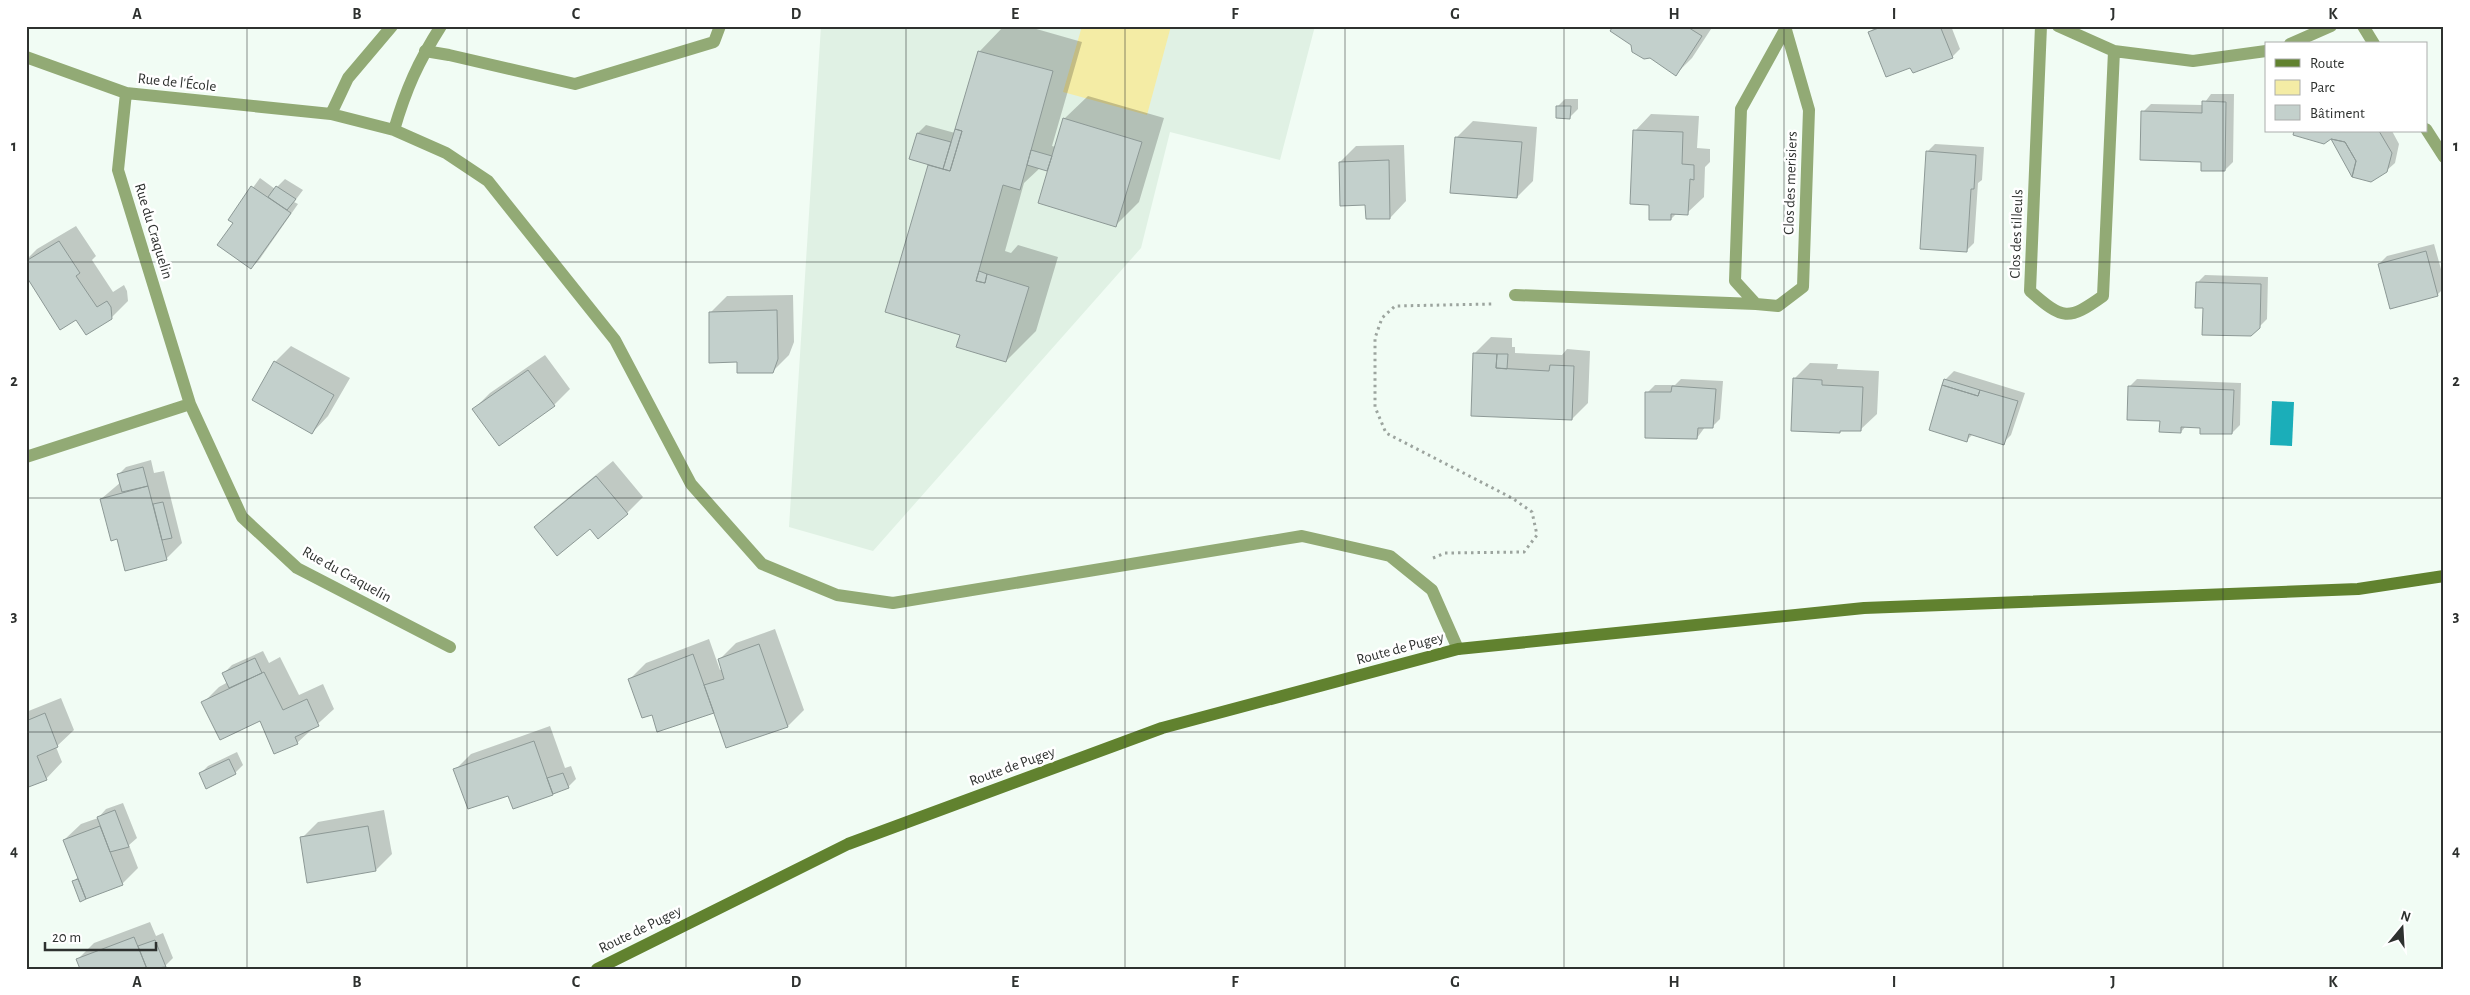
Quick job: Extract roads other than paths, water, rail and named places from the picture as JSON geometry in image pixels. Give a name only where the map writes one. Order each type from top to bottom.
[{"type":"main road","name":"Route de Pugey","points":[[596,969],[848,844],[1162,728],[1458,649],[1864,608],[2358,589],[2444,576]]},
{"type":"street","points":[[331,114],[348,78],[392,26]]},
{"type":"street","points":[[394,130],[405,92],[425,52],[441,26]]},
{"type":"street","points":[[425,52],[449,55],[575,84],[714,42],[720,26]]},
{"type":"street","name":"Clos des tilleuls","points":[[2041,26],[2030,292],[2053,312],[2078,313],[2103,296],[2114,51]]},
{"type":"street","points":[[2058,26],[2114,51],[2193,61],[2265,51]]},
{"type":"street","points":[[2295,42],[2331,26]]},
{"type":"street","points":[[2363,26],[2373,42]]},
{"type":"street","name":"Clos des merisiers","points":[[1756,304],[1735,281],[1742,108],[1786,28]]},
{"type":"street","name":"Clos des merisiers","points":[[1515,294],[1778,306],[1803,287],[1809,110],[1786,28]]},
{"type":"street","name":"Rue de l'École","points":[[26,57],[126,93],[331,114],[394,130],[446,153],[488,181],[615,340],[691,484],[762,564],[837,595],[893,603],[1302,536],[1390,556],[1432,590],[1458,649]]},
{"type":"street","name":"Rue du Craquelin","points":[[126,93],[118,170],[190,404],[242,517],[297,568],[450,647]]},
{"type":"street","points":[[2428,132],[2444,158]]},
{"type":"street","points":[[26,457],[190,404]]},
{"type":"water","points":[[2272,401],[2294,402],[2292,446],[2270,445]]}]
